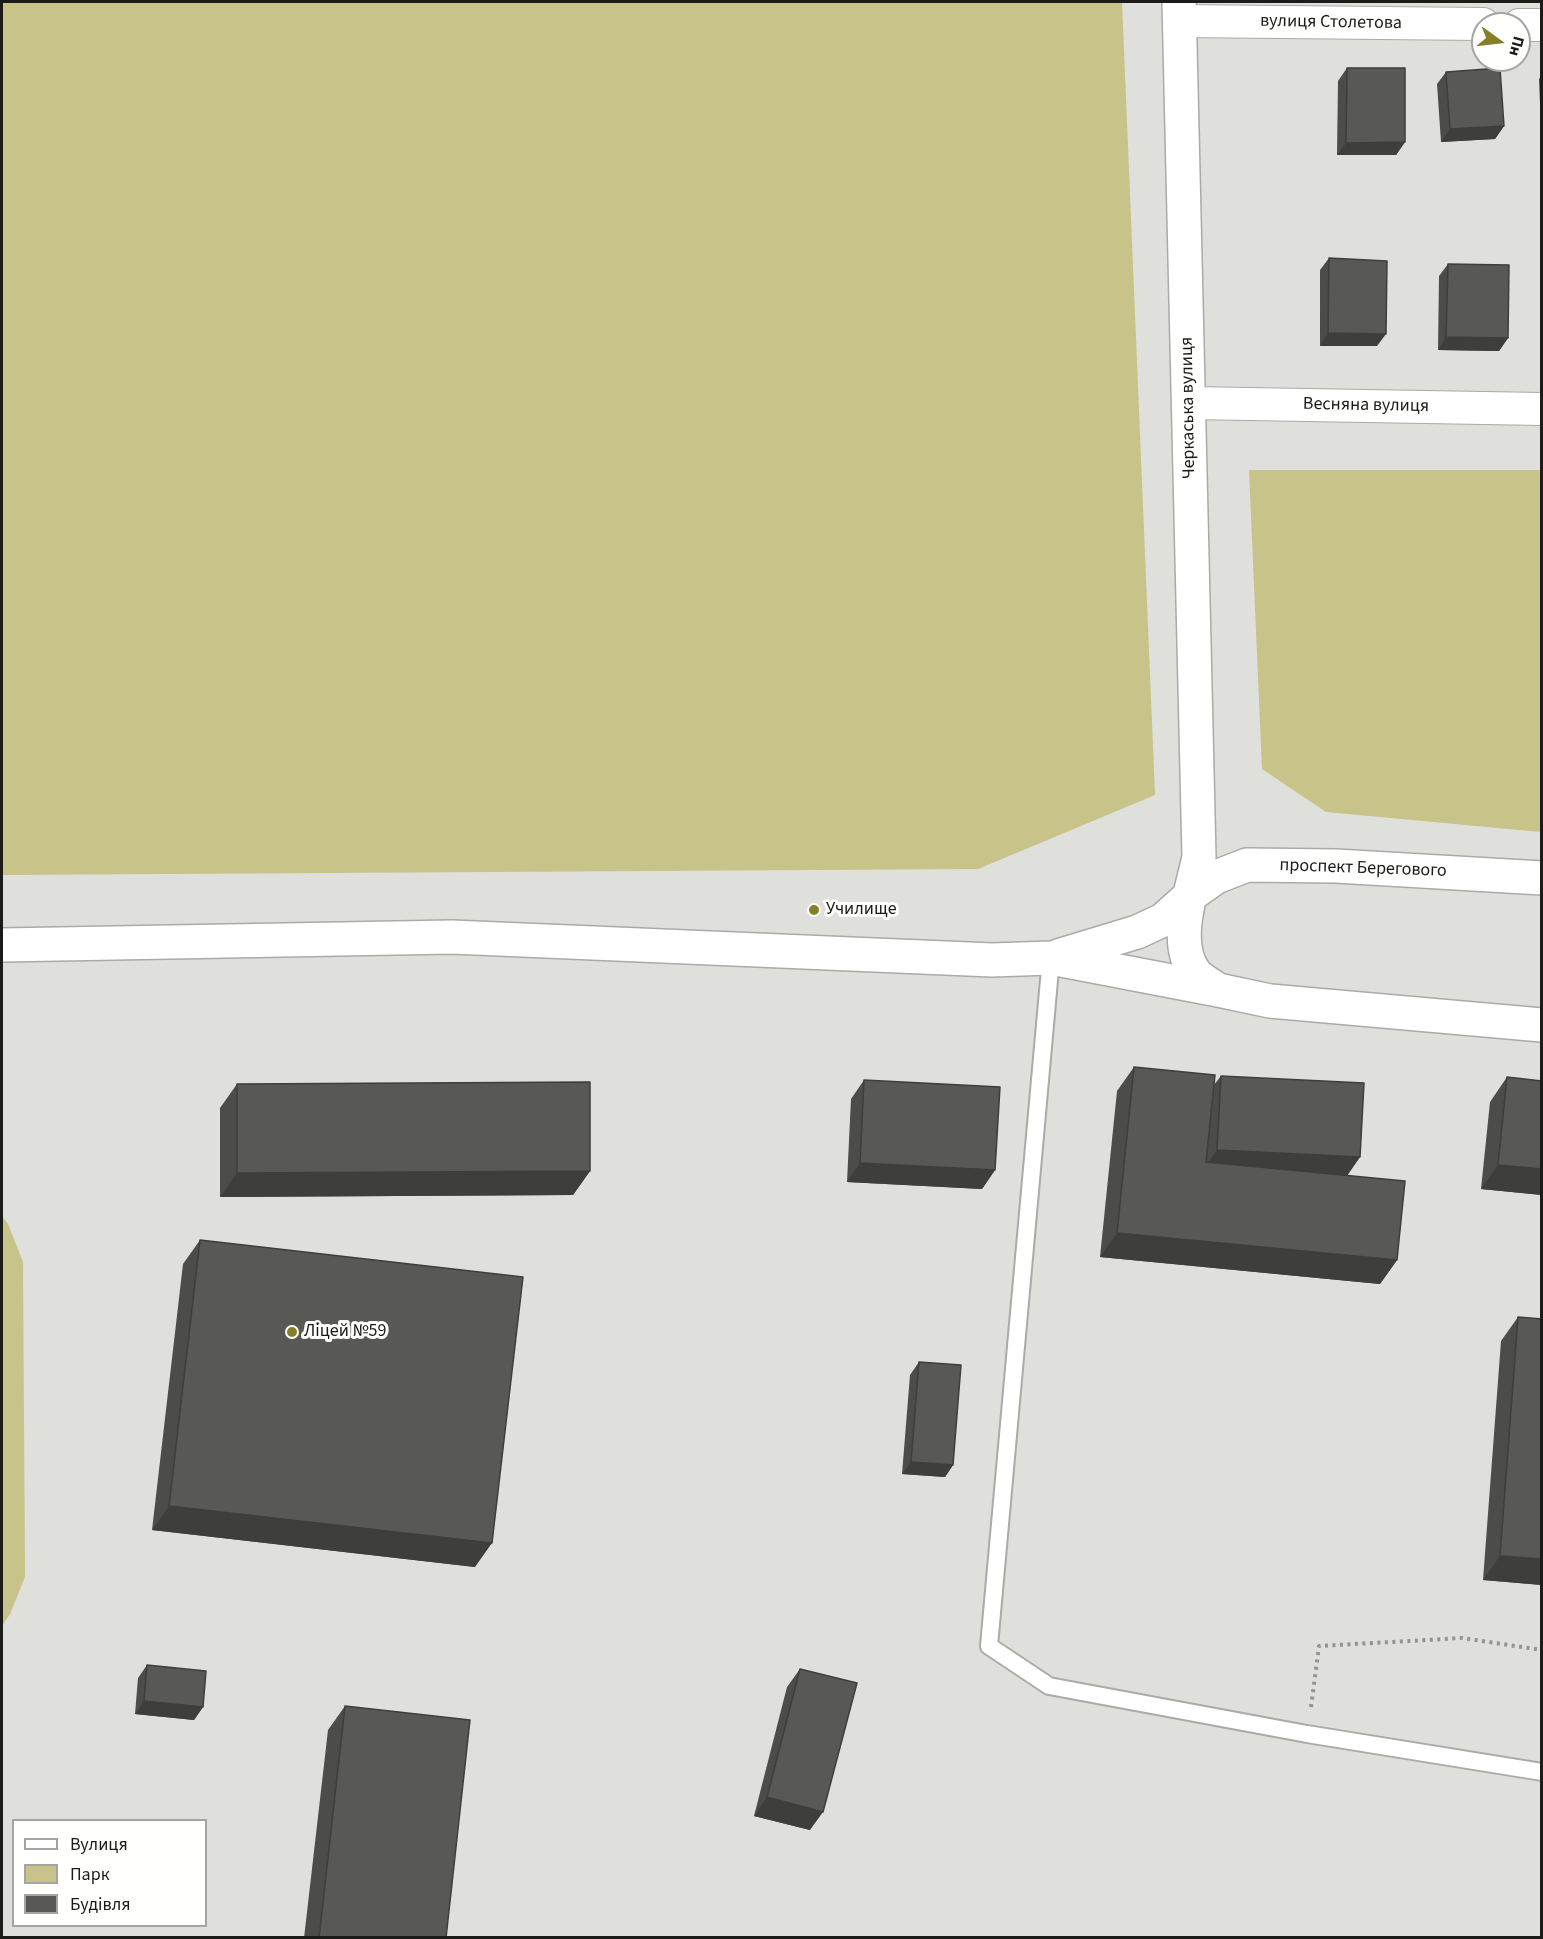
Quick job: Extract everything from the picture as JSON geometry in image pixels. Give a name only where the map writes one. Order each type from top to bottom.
[{"type":"street","name":"вулиця Столетова","points":[[1179,11],[1471,23]]},
{"type":"street","name":"Черкаська вулиця","points":[[1179,11],[1199,857],[1184,924],[1184,947],[1196,973],[1218,990]]},
{"type":"street","name":"Весняна вулиця","points":[[1190,403],[1542,409]]},
{"type":"street","points":[[1198,815],[1218,846],[1247,865]]},
{"type":"street","name":"проспект Берегового","points":[[1051,958],[1137,932],[1162,920],[1191,894],[1216,877],[1247,865],[1336,866],[1542,878]]},
{"type":"street","points":[[2,945],[452,937],[992,960],[1051,958],[1270,1001],[1542,1024]]},
{"type":"lane","points":[[1051,958],[989,1646],[1049,1686],[1307,1734],[1542,1772]]},
{"type":"path","points":[[1307,1734],[1319,1646],[1462,1638],[1542,1650]]},
{"type":"green space","points":[[2,2],[1122,2],[1155,795],[978,869],[2,875]]},
{"type":"green space","points":[[1249,470],[1541,470],[1541,832],[1326,812],[1262,769]]},
{"type":"green space","points":[[2,1216],[8,1224],[23,1262],[25,1577],[10,1614],[2,1626]]},
{"type":"building","points":[[1347,68],[1405,68],[1405,142],[1346,143]]},
{"type":"building","points":[[1471,70],[1471,72],[1500,72],[1504,126],[1450,129],[1446,72]]},
{"type":"building","points":[[1329,258],[1387,261],[1386,334],[1328,333]]},
{"type":"building","points":[[1448,264],[1509,265],[1508,338],[1446,337]]},
{"type":"building","points":[[1134,1067],[1215,1075],[1206,1162],[1405,1181],[1397,1260],[1117,1233]]},
{"type":"building","points":[[1221,1076],[1364,1083],[1360,1157],[1217,1150]]},
{"type":"building","points":[[1507,1077],[1542,1081],[1542,1169],[1498,1165]]},
{"type":"building","points":[[864,1080],[1000,1087],[995,1170],[860,1163]]},
{"type":"building","points":[[590,1082],[590,1171],[237,1173],[237,1084]]},
{"type":"building","points":[[200,1240],[523,1277],[492,1543],[169,1506]]},
{"type":"building","points":[[1518,1317],[1542,1319],[1542,1559],[1500,1556]]},
{"type":"building","points":[[919,1362],[961,1365],[953,1465],[911,1462]]},
{"type":"building","points":[[147,1665],[206,1671],[203,1707],[144,1701]]},
{"type":"building","points":[[800,1669],[857,1683],[823,1812],[767,1797]]},
{"type":"building","points":[[345,1706],[470,1720],[446,1938],[319,1938]]},
{"type":"place","name":"Училище","points":[[814,910]]},
{"type":"place","name":"Ліцей №59","points":[[292,1332]]}]
